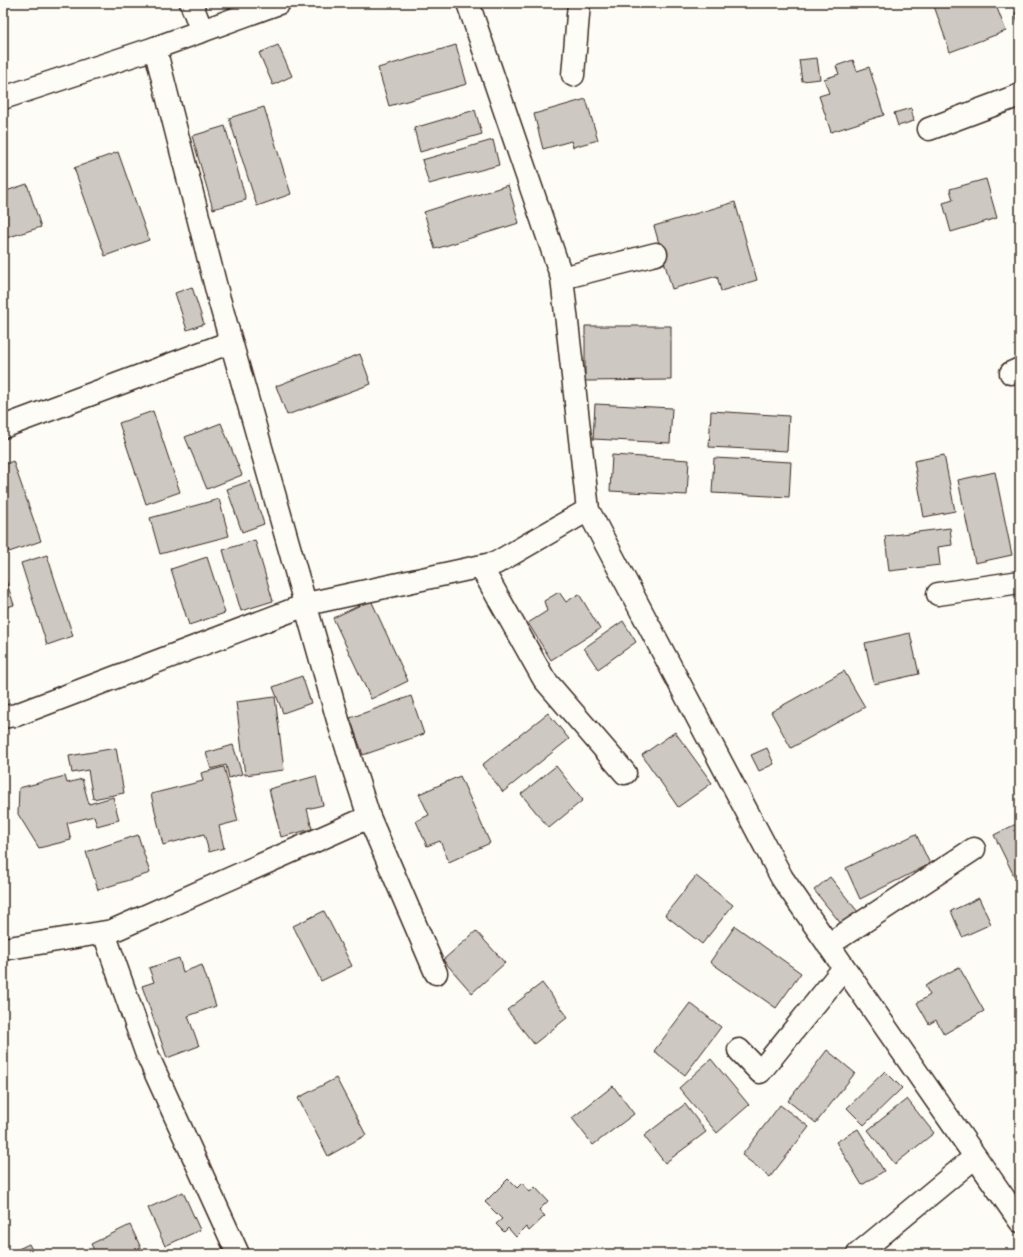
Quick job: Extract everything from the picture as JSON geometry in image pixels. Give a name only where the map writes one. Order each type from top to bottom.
[{"type":"street","points":[[191,3],[202,31]]},
{"type":"street","points":[[3,98],[155,48],[279,3]]},
{"type":"street","points":[[468,3],[562,278],[588,510],[782,878],[1020,1221]]},
{"type":"street","points":[[573,75],[579,3]]},
{"type":"street","points":[[155,48],[219,299],[338,720],[368,817],[436,973]]},
{"type":"street","points":[[929,129],[1020,95]]},
{"type":"street","points":[[562,278],[656,254]]},
{"type":"street","points":[[3,427],[231,342]]},
{"type":"street","points":[[3,717],[16,714],[311,604],[496,564],[588,510]]},
{"type":"street","points":[[481,567],[544,679],[626,773]]},
{"type":"street","points":[[938,594],[1020,582]]},
{"type":"street","points":[[3,949],[112,931],[368,817]]},
{"type":"street","points":[[828,945],[974,849]]},
{"type":"street","points":[[104,933],[146,1052],[238,1254]]},
{"type":"street","points":[[739,1050],[760,1072],[844,968]]},
{"type":"street","points":[[858,1254],[975,1157]]},
{"type":"building","points":[[933,3],[995,3],[1006,31],[950,52]]},
{"type":"building","points":[[1020,11],[1020,29],[1015,13]]},
{"type":"building","points":[[278,45],[292,76],[273,85],[259,53]]},
{"type":"building","points":[[456,45],[467,84],[389,106],[378,68]]},
{"type":"building","points":[[817,58],[820,79],[802,81],[799,60]]},
{"type":"building","points":[[853,60],[857,71],[869,67],[884,115],[831,132],[819,96],[829,93],[824,79],[839,74],[836,66]]},
{"type":"building","points":[[586,99],[598,140],[573,147],[571,141],[543,149],[534,114]]},
{"type":"building","points":[[264,107],[291,194],[257,206],[229,118]]},
{"type":"building","points":[[911,108],[914,121],[898,126],[894,113]]},
{"type":"building","points":[[475,110],[482,134],[420,152],[414,128]]},
{"type":"building","points":[[225,126],[246,200],[213,209],[192,136]]},
{"type":"building","points":[[493,140],[499,165],[429,184],[422,160]]},
{"type":"building","points":[[118,152],[149,240],[105,256],[74,168]]},
{"type":"building","points":[[986,179],[997,218],[951,232],[943,203],[953,200],[950,189]]},
{"type":"building","points":[[27,184],[41,227],[3,239],[3,192]]},
{"type":"building","points":[[508,185],[519,223],[435,249],[424,212]]},
{"type":"building","points":[[735,202],[757,280],[721,291],[717,276],[672,289],[654,226]]},
{"type":"building","points":[[192,287],[204,324],[187,330],[175,293]]},
{"type":"building","points":[[585,326],[671,326],[671,380],[585,381]]},
{"type":"building","points":[[360,354],[371,384],[287,415],[276,386]]},
{"type":"building","points":[[595,404],[672,408],[670,443],[593,439]]},
{"type":"building","points":[[153,411],[180,492],[146,504],[119,423]]},
{"type":"building","points":[[711,411],[789,416],[787,451],[709,447]]},
{"type":"building","points":[[221,423],[242,475],[207,489],[185,437]]},
{"type":"building","points":[[612,455],[689,460],[687,495],[610,491]]},
{"type":"building","points":[[944,455],[955,511],[924,517],[914,461]]},
{"type":"building","points":[[714,458],[791,462],[789,497],[712,493]]},
{"type":"building","points":[[13,461],[41,541],[9,552],[3,534],[3,465]]},
{"type":"building","points":[[995,472],[1012,555],[975,563],[958,480]]},
{"type":"building","points":[[250,481],[264,524],[242,532],[227,489]]},
{"type":"building","points":[[219,499],[229,536],[160,554],[150,518]]},
{"type":"building","points":[[950,528],[952,545],[938,547],[940,565],[889,571],[885,536]]},
{"type":"building","points":[[255,540],[273,601],[241,611],[223,550]]},
{"type":"building","points":[[47,555],[73,636],[47,645],[21,563]]},
{"type":"building","points":[[207,557],[225,613],[189,625],[171,569]]},
{"type":"building","points":[[3,571],[14,605],[3,608]]},
{"type":"building","points":[[559,592],[566,602],[579,594],[600,629],[551,660],[528,623],[547,611],[544,601]]},
{"type":"building","points":[[371,600],[408,681],[371,699],[333,618]]},
{"type":"building","points":[[623,621],[636,642],[598,669],[584,648]]},
{"type":"building","points":[[910,633],[919,674],[874,684],[865,643]]},
{"type":"building","points":[[844,671],[865,707],[791,748],[771,712]]},
{"type":"building","points":[[302,676],[311,703],[283,713],[273,687]]},
{"type":"building","points":[[411,696],[424,734],[363,755],[350,718]]},
{"type":"building","points":[[275,697],[284,770],[245,775],[236,702]]},
{"type":"building","points":[[548,713],[569,739],[503,792],[482,765]]},
{"type":"building","points":[[675,732],[712,783],[678,807],[642,755]]},
{"type":"building","points":[[233,745],[242,774],[229,778],[226,765],[211,769],[206,753]]},
{"type":"building","points":[[116,748],[124,793],[93,799],[88,770],[72,773],[69,756]]},
{"type":"building","points":[[767,748],[774,764],[759,771],[751,755]]},
{"type":"building","points":[[556,766],[583,800],[549,828],[521,794]]},
{"type":"building","points":[[224,767],[238,821],[219,826],[224,848],[209,852],[204,834],[163,845],[151,794],[203,781],[201,773]]},
{"type":"building","points":[[65,776],[67,783],[82,779],[89,804],[113,797],[119,820],[97,826],[94,816],[67,823],[71,840],[39,848],[18,814],[19,788]]},
{"type":"building","points":[[316,776],[323,805],[307,809],[312,829],[281,837],[269,789]]},
{"type":"building","points":[[460,776],[490,843],[449,862],[440,841],[427,846],[416,821],[429,815],[419,794]]},
{"type":"building","points":[[1020,822],[1020,888],[994,835]]},
{"type":"building","points":[[916,834],[930,864],[860,899],[846,868]]},
{"type":"building","points":[[138,835],[150,873],[98,890],[86,852]]},
{"type":"building","points":[[696,876],[733,905],[702,944],[665,915]]},
{"type":"building","points":[[830,877],[858,912],[842,925],[814,890]]},
{"type":"building","points":[[979,898],[991,924],[962,937],[951,911]]},
{"type":"building","points":[[324,911],[352,966],[321,981],[293,926]]},
{"type":"building","points":[[735,926],[801,973],[776,1008],[710,962]]},
{"type":"building","points":[[476,931],[505,963],[472,993],[443,960]]},
{"type":"building","points":[[179,958],[183,972],[202,965],[216,1006],[188,1016],[199,1046],[167,1058],[142,986],[154,982],[149,968]]},
{"type":"building","points":[[959,967],[984,1011],[944,1034],[936,1020],[929,1024],[917,1003],[930,995],[925,986]]},
{"type":"building","points":[[542,983],[568,1017],[534,1044],[507,1010]]},
{"type":"building","points":[[690,1003],[721,1027],[685,1075],[654,1051]]},
{"type":"building","points":[[827,1050],[855,1073],[816,1123],[788,1101]]},
{"type":"building","points":[[711,1059],[749,1105],[717,1133],[679,1088]]},
{"type":"building","points":[[885,1071],[902,1088],[864,1125],[847,1108]]},
{"type":"building","points":[[336,1078],[366,1135],[328,1156],[298,1098]]},
{"type":"building","points":[[613,1086],[634,1114],[593,1145],[572,1118]]},
{"type":"building","points":[[907,1099],[934,1133],[895,1164],[868,1130]]},
{"type":"building","points":[[685,1104],[706,1132],[665,1163],[644,1136]]},
{"type":"building","points":[[780,1105],[809,1127],[770,1177],[742,1155]]},
{"type":"building","points":[[858,1129],[884,1171],[862,1185],[836,1142]]},
{"type":"building","points":[[508,1179],[517,1188],[522,1183],[530,1192],[535,1187],[548,1201],[539,1210],[545,1216],[529,1231],[526,1227],[516,1237],[508,1228],[504,1232],[496,1224],[502,1219],[485,1202]]},
{"type":"building","points":[[183,1192],[200,1230],[165,1246],[148,1208]]},
{"type":"building","points":[[130,1225],[144,1254],[96,1254],[91,1244]]},
{"type":"building","points":[[29,1244],[34,1254],[8,1254]]}]
